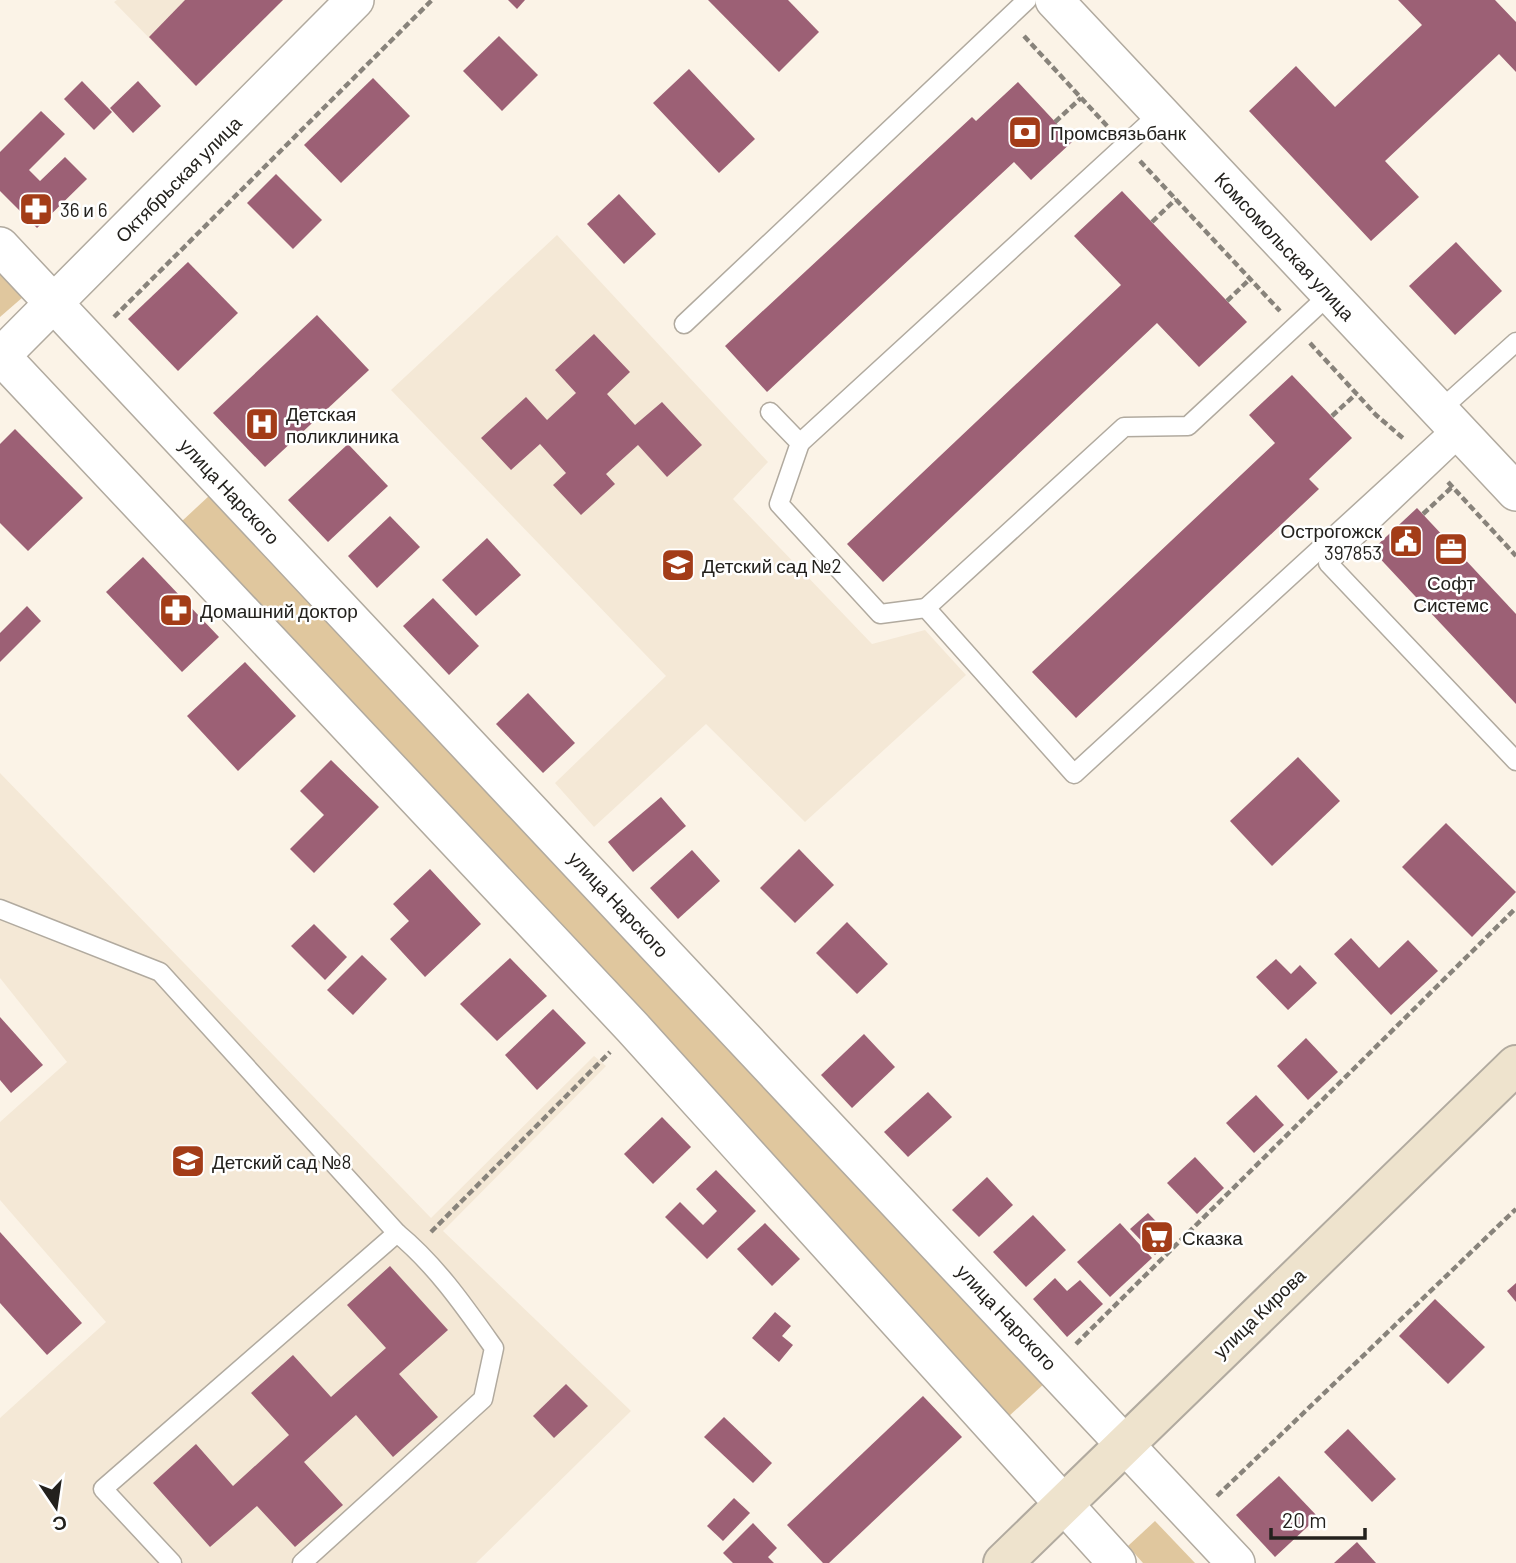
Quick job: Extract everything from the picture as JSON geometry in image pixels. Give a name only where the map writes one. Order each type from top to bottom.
[{"type":"main road","name":"улица Кирова","points":[[1003,1563],[1516,1065]]},
{"type":"street","name":"Октябрьская улица","points":[[0,357],[55,305],[355,0]]},
{"type":"street","name":"Комсомольская улица","points":[[1055,0],[1516,492]]},
{"type":"street","name":"улица Нарского","points":[[0,246],[1236,1563]]},
{"type":"street","points":[[0,357],[634,1028],[1117,1563]]},
{"type":"lane","points":[[684,324],[1027,0]]},
{"type":"lane","points":[[1160,113],[800,443],[779,505],[880,614],[926,608],[1124,427],[1188,426],[1330,294]]},
{"type":"lane","points":[[1516,342],[1427,460],[1328,563],[1516,761]]},
{"type":"lane","points":[[770,412],[800,443]]},
{"type":"lane","points":[[926,608],[1074,774],[1427,460]]},
{"type":"lane","points":[[0,909],[160,972],[397,1233],[416,1248],[455,1294],[494,1348],[483,1399],[302,1563]]},
{"type":"lane","points":[[172,1563],[103,1489],[397,1233]]},
{"type":"path","points":[[122,326],[113,316],[432,0]]},
{"type":"path","points":[[1008,18],[1356,394],[1427,460],[1516,556]]},
{"type":"path","points":[[1055,122],[1081,98]]},
{"type":"path","points":[[1152,222],[1176,200]]},
{"type":"path","points":[[1227,301],[1250,279]]},
{"type":"path","points":[[1332,416],[1356,394]]},
{"type":"path","points":[[1423,514],[1452,487]]},
{"type":"path","points":[[1069,1352],[1516,908]]},
{"type":"path","points":[[416,1248],[634,1028]]},
{"type":"path","points":[[1213,1500],[1516,1209]]},
{"type":"shaded area","points":[[283,0],[196,86],[114,2]]},
{"type":"shaded area","name":"Детский сад №2","points":[[557,235],[768,462],[733,499],[872,644],[925,630],[966,675],[805,822],[706,724],[594,827],[555,783],[666,676],[391,390]]},
{"type":"shaded area","points":[[0,273],[23,297],[0,317]]},
{"type":"shaded area","points":[[210,495],[1046,1382],[1008,1417],[181,522]]},
{"type":"shaded area","name":"Детский сад №8","points":[[0,773],[431,1218],[594,1056],[606,1066],[443,1231],[631,1411],[476,1563],[0,1563],[0,1418],[106,1322],[0,1200],[0,1122],[67,1062],[0,978]]},
{"type":"shaded area","points":[[1155,1521],[1195,1563],[1143,1563],[1128,1546]]},
{"type":"building","points":[[185,0],[283,0],[196,86],[149,37]]},
{"type":"building","points":[[508,0],[525,0],[517,9]]},
{"type":"building","points":[[708,0],[788,0],[819,32],[779,72]]},
{"type":"building","points":[[1398,0],[1495,0],[1516,22],[1516,72],[1499,54],[1385,161],[1419,197],[1371,241],[1249,111],[1296,66],[1335,107],[1422,25]]},
{"type":"building","points":[[499,36],[538,75],[502,111],[463,71]]},
{"type":"building","points":[[689,69],[755,139],[719,173],[653,103]]},
{"type":"building","points":[[373,78],[410,116],[341,183],[304,145]]},
{"type":"building","points":[[82,81],[112,112],[94,130],[64,99]]},
{"type":"building","points":[[138,81],[161,106],[133,133],[110,108]]},
{"type":"building","points":[[1018,82],[1073,141],[1031,180],[1014,162],[767,392],[725,346],[972,117],[976,121]]},
{"type":"building","points":[[41,111],[65,134],[29,170],[40,181],[65,157],[87,179],[37,228],[0,191],[0,152]]},
{"type":"building","points":[[276,174],[322,220],[293,249],[247,203]]},
{"type":"building","points":[[1122,191],[1247,322],[1199,367],[1157,323],[883,582],[847,544],[1121,285],[1074,236]]},
{"type":"building","points":[[619,194],[656,234],[624,264],[587,224]]},
{"type":"building","points":[[1456,242],[1502,291],[1455,335],[1409,286]]},
{"type":"building","points":[[188,262],[238,313],[178,371],[128,319]]},
{"type":"building","points":[[317,315],[369,370],[265,467],[213,413]]},
{"type":"building","points":[[594,334],[630,372],[607,394],[635,425],[662,402],[702,445],[667,477],[638,445],[606,474],[615,484],[581,515],[553,485],[566,473],[540,444],[511,470],[481,438],[526,397],[547,420],[576,393],[555,370]]},
{"type":"building","points":[[1292,375],[1352,438],[1309,479],[1319,489],[1076,718],[1032,672],[1275,443],[1249,415]]},
{"type":"building","points":[[15,429],[83,498],[28,551],[0,523],[0,444]]},
{"type":"building","points":[[348,444],[388,486],[328,542],[288,500]]},
{"type":"building","points":[[1417,508],[1516,614],[1516,704],[1372,550]]},
{"type":"building","points":[[390,516],[420,547],[377,588],[348,556]]},
{"type":"building","points":[[487,538],[521,575],[476,616],[442,580]]},
{"type":"building","points":[[143,557],[219,637],[182,672],[106,592]]},
{"type":"building","points":[[433,598],[479,646],[449,675],[403,626]]},
{"type":"building","points":[[27,606],[41,621],[0,662],[0,633]]},
{"type":"building","points":[[245,662],[296,716],[238,771],[187,716]]},
{"type":"building","points":[[528,693],[575,743],[543,773],[496,724]]},
{"type":"building","points":[[1298,757],[1340,801],[1272,866],[1230,821]]},
{"type":"building","points":[[331,760],[379,807],[314,873],[290,849],[324,815],[300,791]]},
{"type":"building","points":[[661,797],[686,826],[633,872],[608,842]]},
{"type":"building","points":[[1446,823],[1516,892],[1472,937],[1402,867]]},
{"type":"building","points":[[799,849],[834,885],[795,923],[760,888]]},
{"type":"building","points":[[692,850],[720,881],[678,919],[650,888]]},
{"type":"building","points":[[430,869],[481,924],[425,977],[390,939],[409,921],[393,904]]},
{"type":"building","points":[[847,922],[888,964],[857,994],[816,953]]},
{"type":"building","points":[[314,924],[347,957],[325,980],[291,946]]},
{"type":"building","points":[[1351,938],[1379,968],[1408,940],[1438,971],[1391,1015],[1334,954]]},
{"type":"building","points":[[362,955],[387,979],[353,1015],[327,990]]},
{"type":"building","points":[[510,958],[547,996],[497,1041],[460,1004]]},
{"type":"building","points":[[1276,959],[1291,974],[1300,965],[1317,983],[1288,1010],[1256,977]]},
{"type":"building","points":[[553,1009],[586,1043],[537,1090],[505,1055]]},
{"type":"building","points":[[0,1017],[43,1065],[11,1093],[0,1080]]},
{"type":"building","points":[[864,1034],[895,1067],[852,1108],[821,1075]]},
{"type":"building","points":[[1306,1038],[1338,1072],[1308,1100],[1277,1066]]},
{"type":"building","points":[[928,1092],[952,1117],[908,1157],[884,1132]]},
{"type":"building","points":[[1256,1095],[1284,1125],[1254,1153],[1226,1123]]},
{"type":"building","points":[[662,1117],[691,1147],[653,1184],[624,1154]]},
{"type":"building","points":[[1195,1157],[1224,1188],[1197,1214],[1167,1183]]},
{"type":"building","points":[[716,1170],[756,1211],[707,1259],[665,1217],[680,1202],[703,1225],[717,1211],[696,1189]]},
{"type":"building","points":[[987,1177],[1013,1205],[979,1237],[952,1210]]},
{"type":"building","points":[[1148,1213],[1172,1238],[1155,1255],[1130,1229]]},
{"type":"building","points":[[1033,1215],[1066,1250],[1026,1287],[993,1252]]},
{"type":"building","points":[[765,1223],[800,1259],[772,1286],[737,1249]]},
{"type":"building","points":[[1120,1223],[1152,1258],[1110,1297],[1077,1262]]},
{"type":"building","points":[[0,1232],[82,1323],[47,1355],[0,1303]]},
{"type":"building","points":[[390,1266],[448,1330],[399,1374],[438,1417],[393,1457],[356,1415],[304,1462],[343,1505],[295,1547],[257,1506],[210,1547],[153,1483],[196,1444],[233,1486],[289,1435],[251,1393],[293,1355],[331,1397],[386,1348],[347,1305]]},
{"type":"building","points":[[1055,1278],[1067,1291],[1080,1280],[1103,1304],[1067,1337],[1033,1299]]},
{"type":"building","points":[[1516,1283],[1516,1302],[1507,1291]]},
{"type":"building","points":[[1435,1299],[1485,1347],[1448,1384],[1399,1336]]},
{"type":"building","points":[[775,1312],[791,1326],[782,1336],[793,1345],[779,1362],[752,1338]]},
{"type":"building","points":[[566,1384],[588,1406],[554,1438],[533,1416]]},
{"type":"building","points":[[923,1396],[962,1437],[829,1563],[823,1563],[787,1525]]},
{"type":"building","points":[[724,1417],[772,1463],[753,1483],[704,1437]]},
{"type":"building","points":[[1348,1429],[1396,1479],[1372,1502],[1324,1452]]},
{"type":"building","points":[[1279,1476],[1318,1517],[1275,1557],[1236,1515]]},
{"type":"building","points":[[734,1498],[750,1513],[723,1541],[707,1526]]},
{"type":"building","points":[[753,1523],[777,1548],[768,1557],[774,1563],[733,1563],[723,1553]]},
{"type":"building","points":[[1357,1542],[1376,1563],[1334,1563]]},
{"type":"place","name":"Промсвязьбанк","points":[[1025,132]]},
{"type":"place","name":"36 и 6","points":[[36,209]]},
{"type":"place","name":"Детская поликлиника","points":[[262,424]]},
{"type":"place","name":"Острогожск 397853","points":[[1406,541]]},
{"type":"place","name":"Софт Системс","points":[[1451,549]]},
{"type":"place","name":"Детский сад №2","points":[[678,565]]},
{"type":"place","name":"Домашний доктор","points":[[176,610]]},
{"type":"place","name":"Детский сад №8","points":[[188,1161]]},
{"type":"place","name":"Сказка","points":[[1157,1237]]}]
